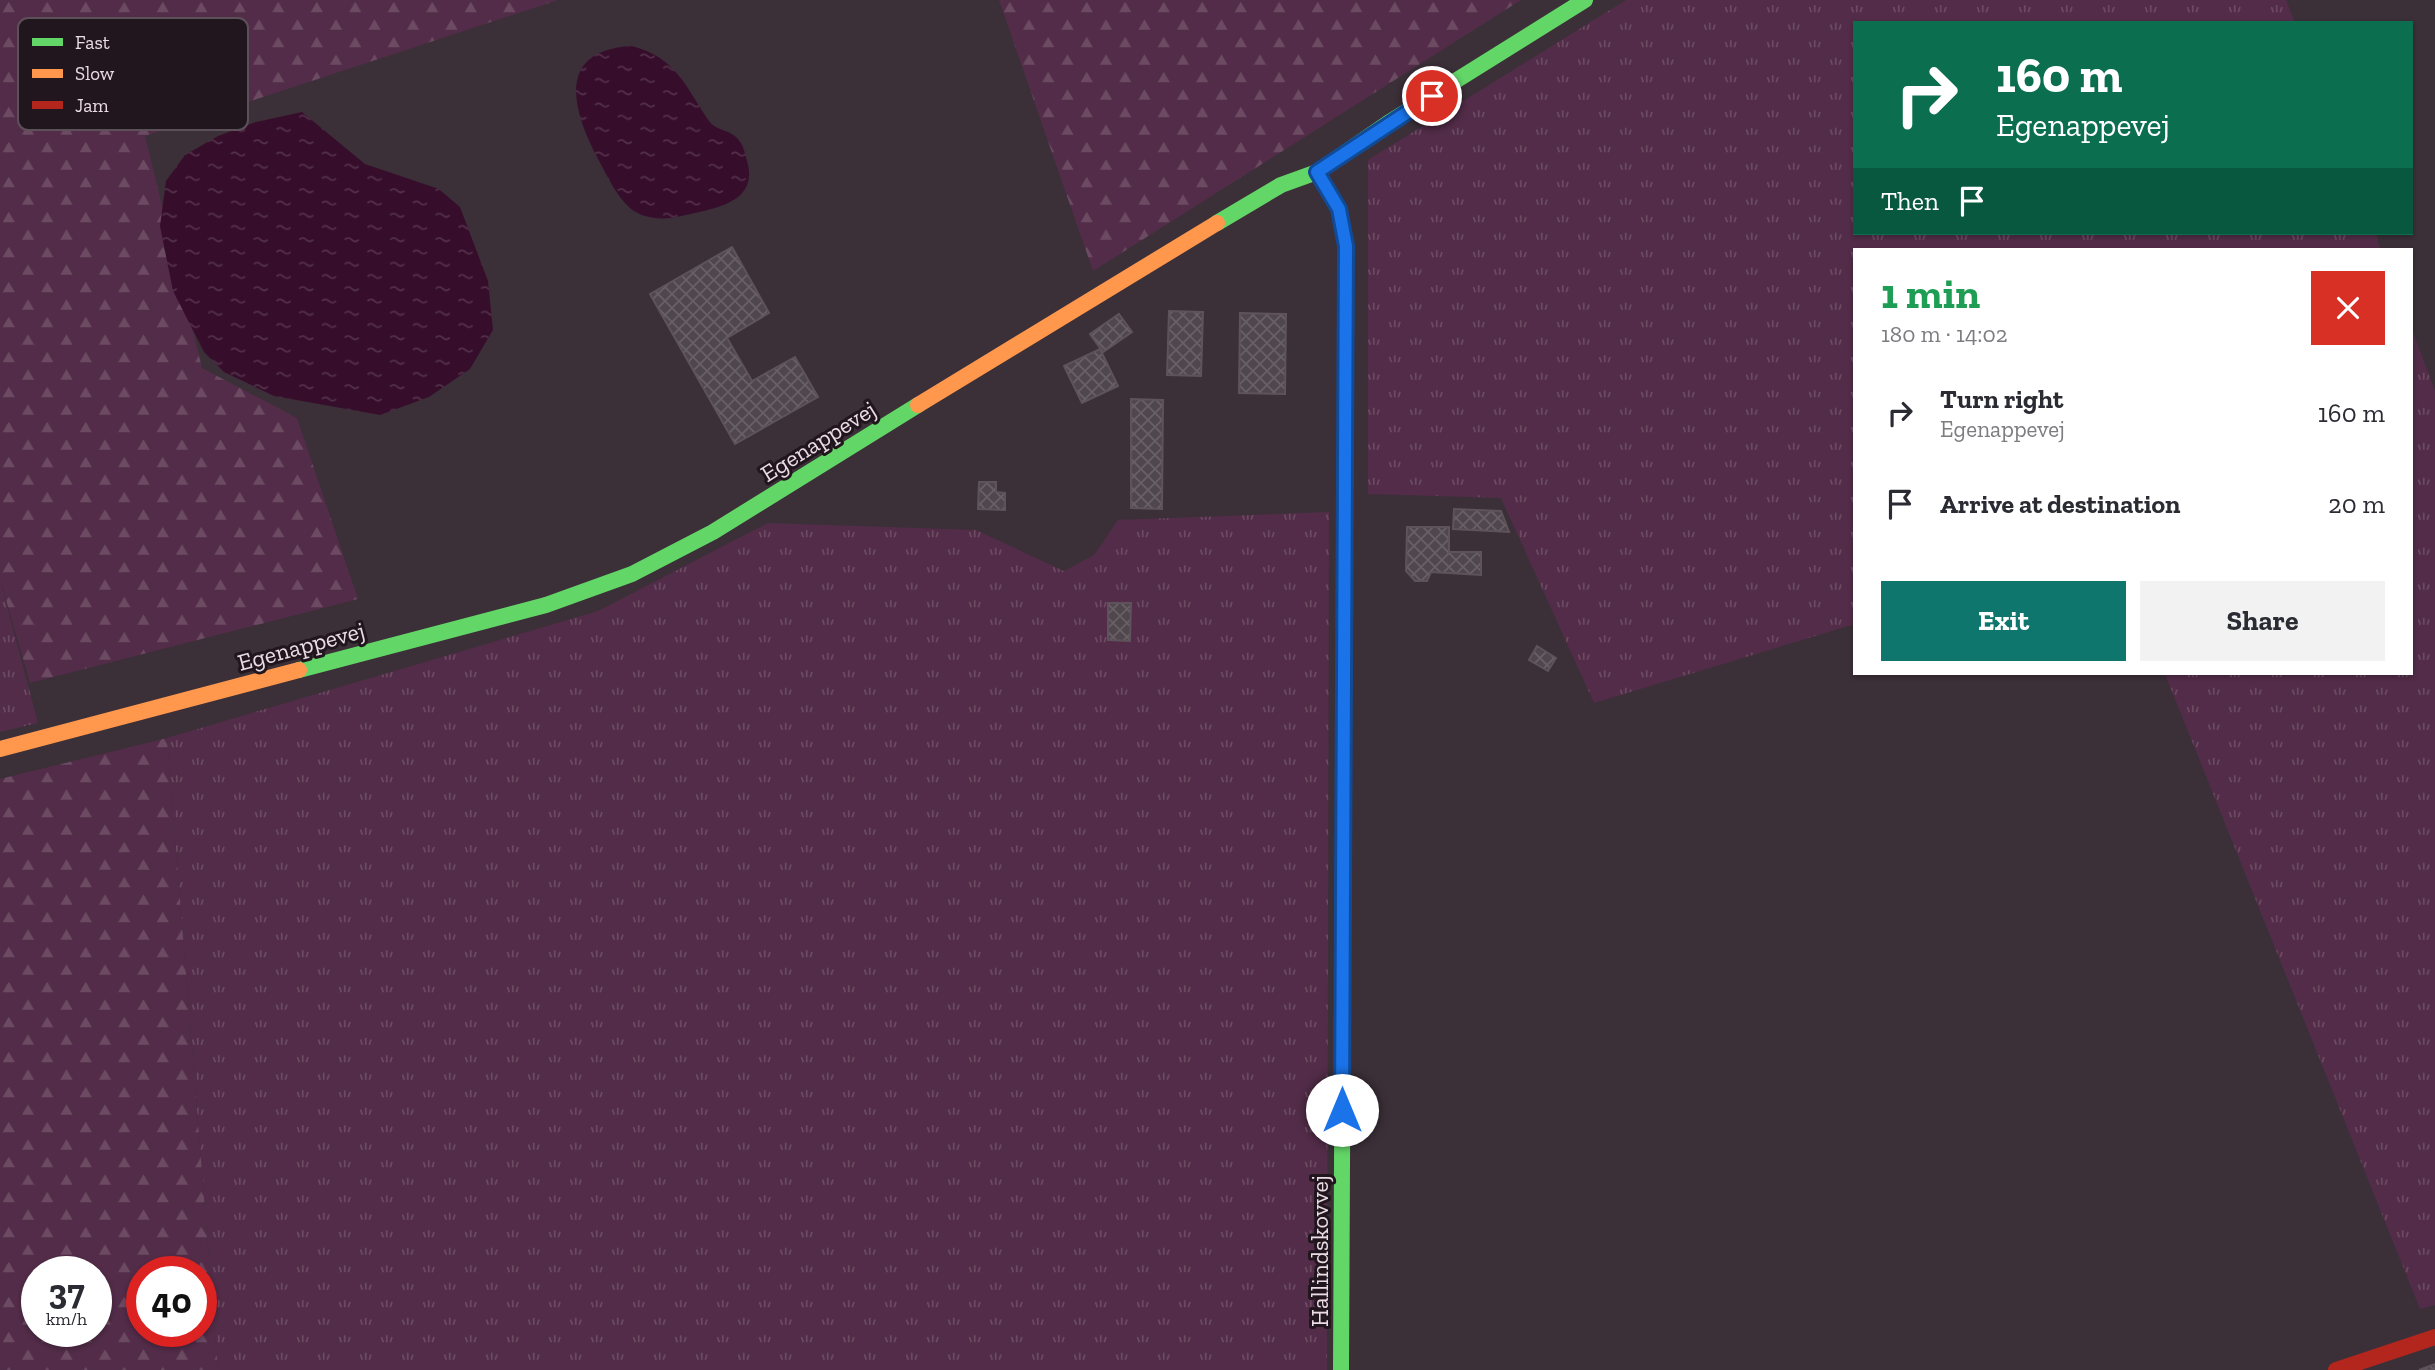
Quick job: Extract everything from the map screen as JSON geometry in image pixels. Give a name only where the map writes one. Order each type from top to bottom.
[{"type":"street","name":"Egenappevej","points":[[0,749],[546,605],[632,575],[713,532],[1281,185],[1317,172],[1388,123],[1585,0]]},
{"type":"street","name":"Hallindskovvej","points":[[1317,172],[1339,209],[1346,246],[1341,1370]]},
{"type":"street","points":[[2336,1370],[2435,1337]]},
{"type":"green space","points":[[0,0],[558,0],[248,102],[248,18],[18,18],[18,130],[163,130],[145,136],[202,368],[297,418],[358,599],[30,683],[0,579]]},
{"type":"green space","points":[[999,0],[1521,0],[1093,271]]},
{"type":"green space","points":[[1626,0],[2286,0],[2294,21],[1853,21],[1853,235],[2376,235],[2380,248],[1853,248],[1853,625],[1594,703],[1501,498],[1368,494],[1368,160]]},
{"type":"green space","points":[[2413,332],[2435,391],[2435,1305],[2420,1309],[2165,675],[2413,675]]},
{"type":"green space","points":[[1329,512],[1327,1370],[218,1370],[217,1256],[209,1256],[167,738],[598,611],[768,523],[976,530],[1064,571],[1094,555],[1118,520]]},
{"type":"green space","points":[[0,579],[38,723],[0,732]]},
{"type":"green space","points":[[167,738],[209,1256],[126,1256],[126,1347],[216,1347],[218,1370],[0,1370],[0,779]]},
{"type":"water","points":[[632,46],[647,51],[670,66],[709,121],[740,142],[749,175],[746,187],[730,202],[681,216],[655,218],[630,208],[616,191],[589,140],[577,103],[576,86],[581,71],[591,58],[607,50]]},
{"type":"water","points":[[302,112],[365,164],[439,189],[460,207],[488,281],[493,330],[470,369],[429,397],[380,415],[274,396],[224,372],[204,352],[173,291],[160,226],[166,181],[185,155],[218,136],[234,130],[248,130],[248,125]]},
{"type":"building","points":[[732,247],[769,313],[727,338],[752,381],[795,357],[818,397],[735,444],[650,294]]},
{"type":"building","points":[[1169,311],[1203,312],[1201,376],[1167,375]]},
{"type":"building","points":[[1240,313],[1286,314],[1285,394],[1239,393]]},
{"type":"building","points":[[1119,314],[1132,332],[1103,352],[1090,334]]},
{"type":"building","points":[[1100,349],[1118,386],[1082,403],[1064,366]]},
{"type":"building","points":[[1131,399],[1163,400],[1162,509],[1131,508]]},
{"type":"building","points":[[979,482],[996,482],[996,492],[1005,493],[1005,510],[978,509]]},
{"type":"building","points":[[1454,509],[1501,511],[1509,532],[1453,529]]},
{"type":"building","points":[[1407,527],[1449,527],[1449,552],[1481,552],[1481,575],[1431,572],[1427,581],[1415,581],[1406,571]]},
{"type":"building","points":[[1108,603],[1131,603],[1130,641],[1108,640]]},
{"type":"building","points":[[1537,646],[1556,658],[1548,671],[1529,660]]},
{"type":"building","points":[[2435,1364],[2435,1370],[2419,1370]]},
{"type":"traffic: fast","points":[[1217,223],[1281,185],[1317,172],[1388,123],[1585,0]]},
{"type":"traffic: fast","points":[[299,670],[546,605],[632,574],[713,532],[918,405]]},
{"type":"traffic: fast","points":[[1341,1370],[1343,962]]},
{"type":"traffic: slow","points":[[1317,172],[1339,209],[1346,246],[1345,499]]},
{"type":"traffic: slow","points":[[918,405],[1217,223]]},
{"type":"traffic: slow","points":[[0,749],[299,670]]},
{"type":"traffic: jam","points":[[1343,962],[1345,499]]},
{"type":"traffic: jam","points":[[2336,1370],[2435,1337]]},
{"type":"route","points":[[1342,1110],[1346,246],[1339,209],[1317,172],[1432,96]]}]
